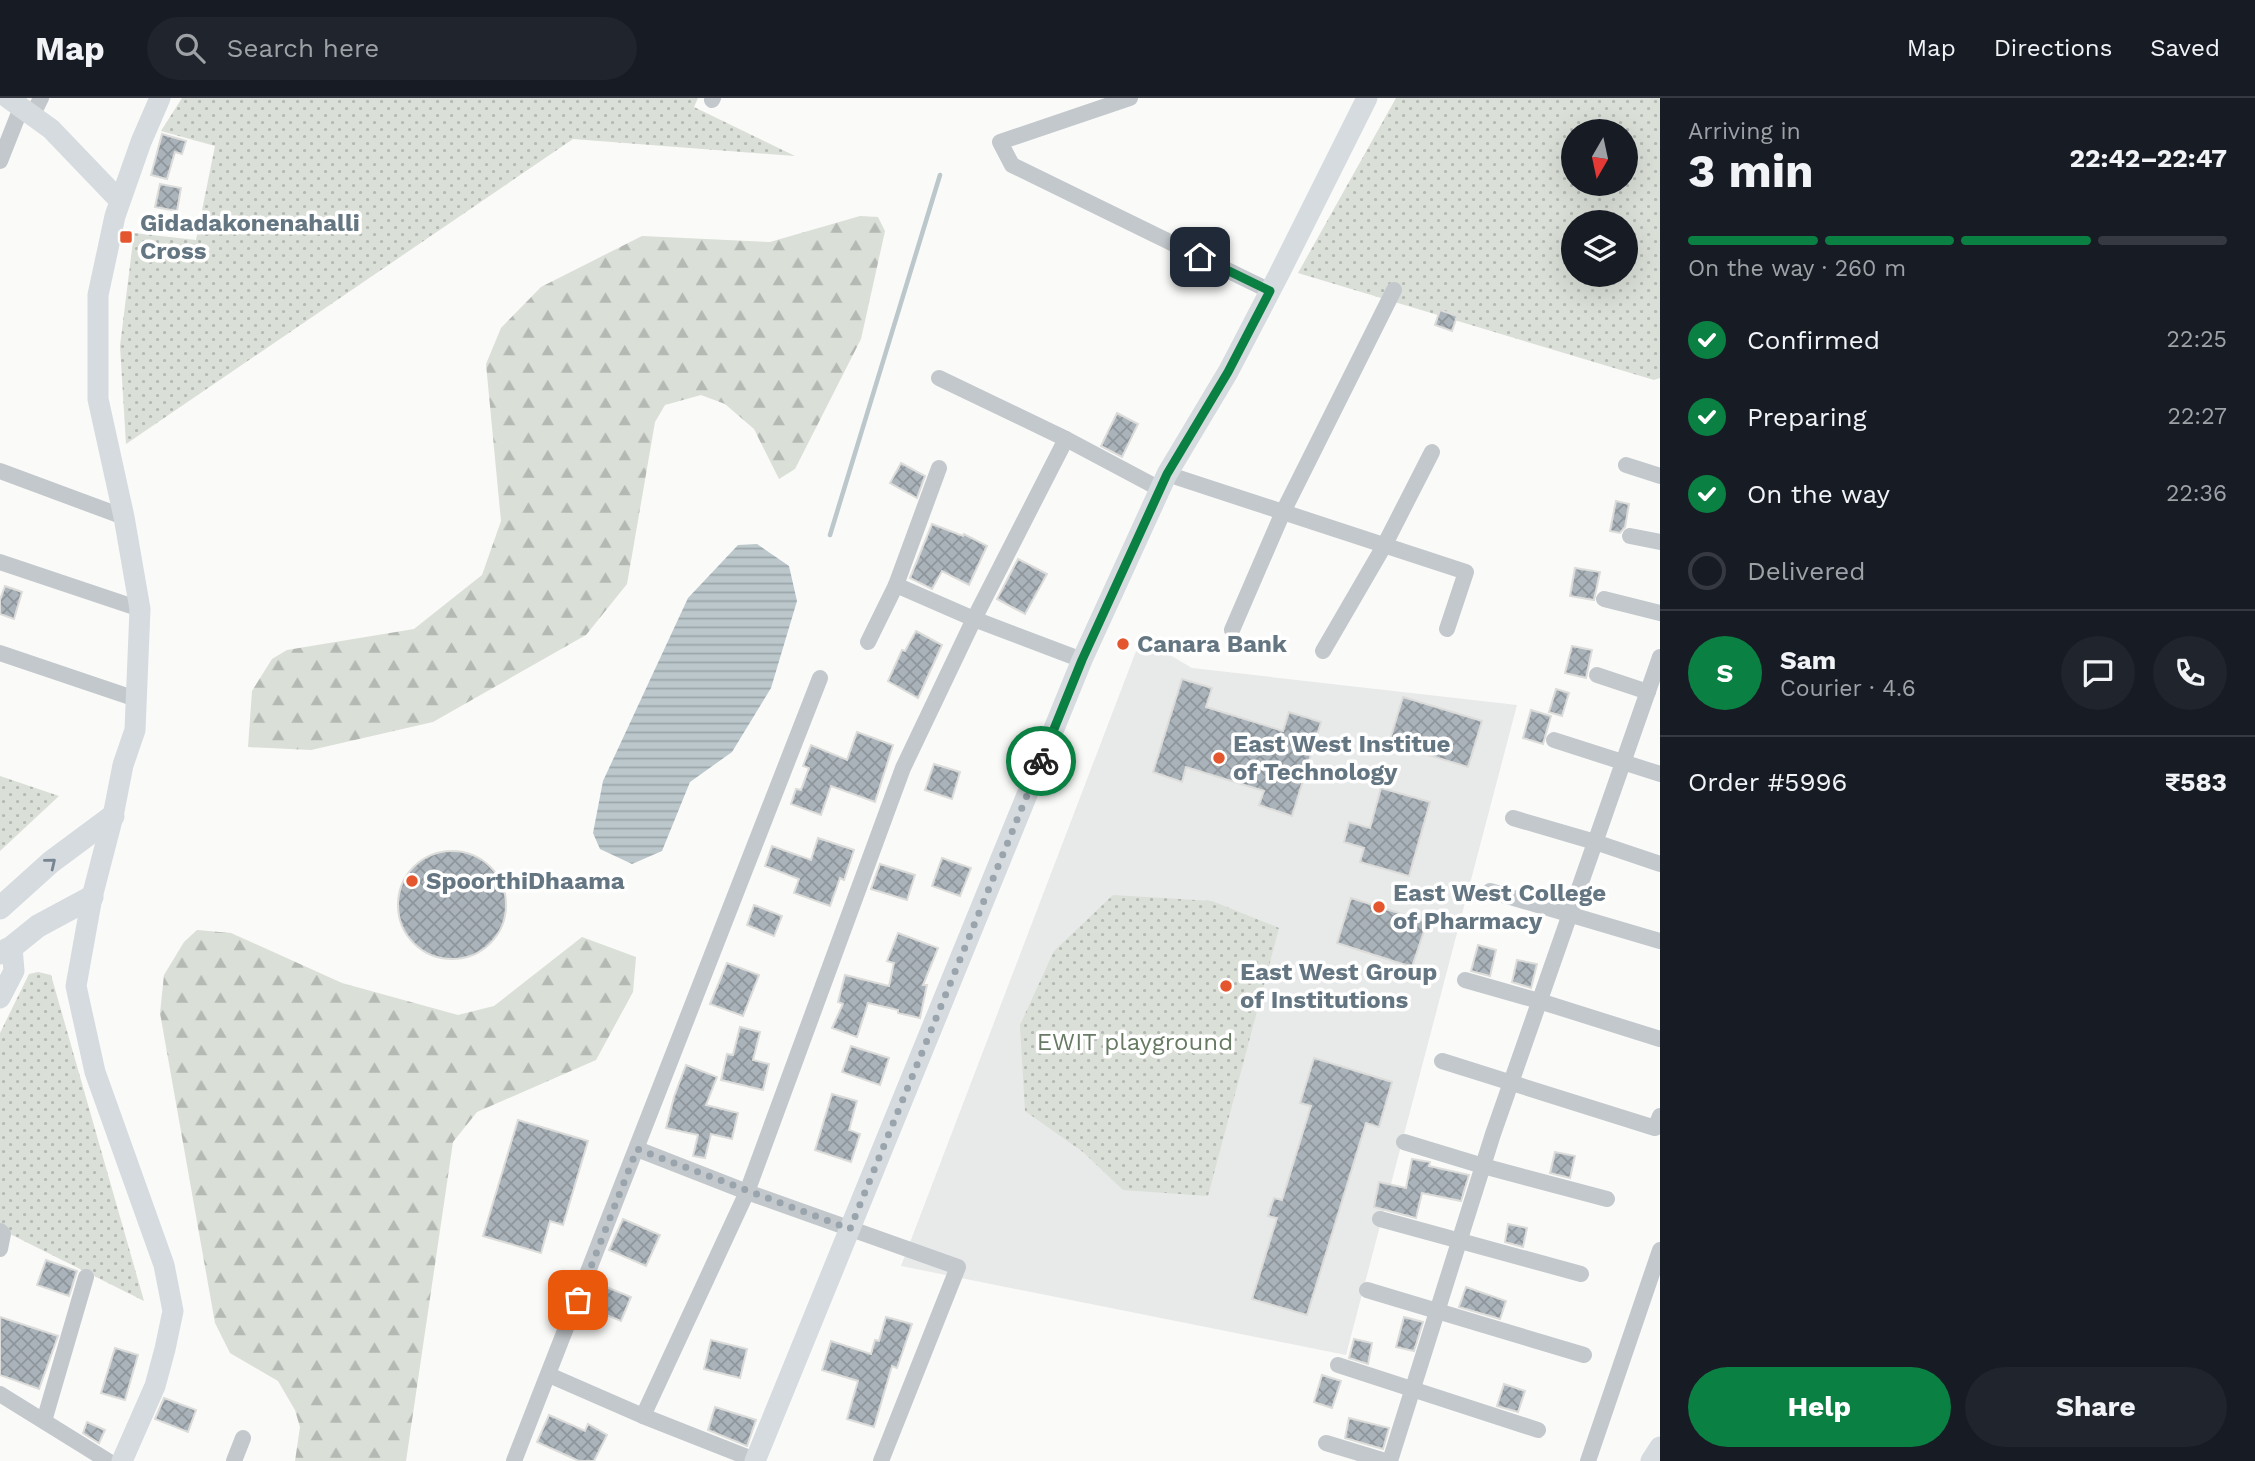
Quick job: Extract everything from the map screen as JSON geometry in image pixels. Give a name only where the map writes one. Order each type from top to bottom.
[{"type":"main road","points":[[0,908],[51,862],[113,816]]},
{"type":"main road","points":[[6,950],[38,926],[92,897]]},
{"type":"street","points":[[122,1461],[155,1386],[173,1311],[164,1265],[94,1072],[76,986],[92,897],[113,816],[122,765],[135,730],[140,609],[124,517],[98,400],[98,295],[115,216],[160,98]]},
{"type":"street","points":[[1130,98],[1000,142],[1012,165],[1270,291]]},
{"type":"street","points":[[549,1375],[756,1461],[1082,660],[1163,482],[1228,372],[1365,99]]},
{"type":"street","points":[[0,161],[26,105],[120,201]]},
{"type":"street","points":[[1232,629],[1283,512],[1394,290]]},
{"type":"street","points":[[939,378],[1163,482],[1283,512],[1466,572],[1447,629]]},
{"type":"street","points":[[643,1416],[747,1192],[903,768],[974,619],[1066,439]]},
{"type":"street","points":[[1322,651],[1384,546],[1432,452]]},
{"type":"street","points":[[1626,465],[1660,476]]},
{"type":"street","points":[[868,642],[896,585],[939,468]]},
{"type":"street","points":[[0,471],[124,517]]},
{"type":"street","points":[[1630,536],[1660,542]]},
{"type":"street","points":[[0,562],[140,609]]},
{"type":"street","points":[[896,585],[974,619],[1082,660]]},
{"type":"street","points":[[1604,599],[1660,613]]},
{"type":"street","points":[[0,653],[136,699]]},
{"type":"street","points":[[1326,1443],[1387,1461],[1511,1083],[1660,657]]},
{"type":"street","points":[[1597,675],[1648,692]]},
{"type":"street","points":[[514,1461],[820,678]]},
{"type":"street","points":[[1554,740],[1660,774]]},
{"type":"street","points":[[1513,818],[1660,864]]},
{"type":"street","points":[[1490,891],[1660,941]]},
{"type":"street","points":[[0,998],[14,971],[6,950]]},
{"type":"street","points":[[1465,980],[1660,1039]]},
{"type":"street","points":[[1442,1061],[1655,1128],[1660,1116]]},
{"type":"street","points":[[1404,1142],[1607,1199]]},
{"type":"street","points":[[637,1149],[747,1192],[958,1267],[881,1461]]},
{"type":"street","points":[[1380,1219],[1581,1274]]},
{"type":"street","points":[[0,1231],[3,1234],[0,1249]]},
{"type":"street","points":[[1588,1461],[1660,1250]]},
{"type":"street","points":[[44,1422],[86,1277]]},
{"type":"street","points":[[1367,1290],[1584,1355]]},
{"type":"street","points":[[1338,1365],[1538,1430]]},
{"type":"street","points":[[0,1394],[108,1461]]},
{"type":"street","points":[[234,1461],[243,1438]]},
{"type":"street","points":[[1651,1461],[1660,1447]]},
{"type":"shaded area","points":[[757,544],[789,566],[797,601],[771,688],[732,752],[690,782],[662,851],[632,864],[600,849],[593,833],[603,781],[688,598],[738,545]]},
{"type":"shaded area","name":"East West Group of Institutions","points":[[1141,638],[1192,668],[1517,705],[1346,1355],[901,1266]]},
{"type":"green space","points":[[182,98],[698,98],[694,107],[795,156],[573,139],[126,444],[120,346],[134,233],[196,240],[215,146],[161,131]]},
{"type":"green space","points":[[1396,98],[1660,98],[1660,378],[1654,380],[1298,273]]},
{"type":"green space","points":[[860,216],[878,217],[885,231],[861,339],[795,469],[779,479],[754,429],[725,404],[701,395],[665,405],[655,422],[627,584],[586,635],[433,722],[311,750],[248,747],[252,691],[272,659],[287,650],[414,629],[482,575],[501,521],[486,364],[501,328],[541,287],[642,236],[770,242]]},
{"type":"green space","points":[[0,776],[59,796],[0,851]]},
{"type":"green space","name":"EWIT playground","points":[[1113,895],[1212,901],[1279,928],[1208,1196],[1123,1190],[1083,1152],[1025,1111],[1020,1025],[1054,951]]},
{"type":"green space","points":[[197,930],[231,933],[342,983],[458,1015],[494,1006],[582,937],[636,957],[633,992],[596,1060],[477,1112],[453,1142],[406,1461],[295,1461],[300,1427],[295,1410],[278,1381],[230,1353],[215,1323],[160,1013],[164,975],[184,942]]},
{"type":"green space","points":[[38,972],[51,975],[144,1301],[0,1229],[0,1033],[29,974]]},
{"type":"building","points":[[162,134],[186,141],[182,154],[175,152],[167,179],[151,175]]},
{"type":"building","points":[[160,184],[181,188],[177,211],[155,207]]},
{"type":"building","points":[[1440,310],[1457,316],[1452,331],[1435,325]]},
{"type":"building","points":[[1117,413],[1138,424],[1122,457],[1101,446]]},
{"type":"building","points":[[901,463],[925,476],[917,498],[890,483]]},
{"type":"building","points":[[1616,501],[1629,504],[1625,527],[1620,533],[1610,531]]},
{"type":"building","points":[[932,524],[963,536],[964,534],[987,546],[969,585],[942,571],[932,589],[910,578]]},
{"type":"building","points":[[1018,559],[1047,574],[1025,614],[997,599]]},
{"type":"building","points":[[1575,568],[1600,572],[1594,600],[1570,596]]},
{"type":"building","points":[[5,586],[22,592],[14,619],[0,614],[0,600]]},
{"type":"building","points":[[916,631],[942,645],[918,698],[888,681],[902,650],[905,651]]},
{"type":"building","points":[[1572,646],[1592,650],[1586,678],[1565,673]]},
{"type":"building","points":[[1182,679],[1212,688],[1206,707],[1283,731],[1289,712],[1321,722],[1292,816],[1259,805],[1264,791],[1186,767],[1182,782],[1153,772]]},
{"type":"building","points":[[1556,689],[1569,693],[1562,716],[1549,712]]},
{"type":"building","points":[[1403,697],[1482,721],[1468,767],[1389,743]]},
{"type":"building","points":[[1531,710],[1551,716],[1543,744],[1523,738]]},
{"type":"building","points":[[857,732],[893,745],[875,802],[831,786],[821,815],[791,804],[796,789],[801,790],[809,768],[803,766],[811,745],[847,760]]},
{"type":"building","points":[[934,764],[960,772],[952,799],[925,790]]},
{"type":"building","points":[[1381,788],[1430,802],[1409,876],[1360,862],[1364,848],[1344,842],[1349,822],[1370,828]]},
{"type":"building","points":[[818,838],[854,850],[844,880],[840,878],[830,906],[794,893],[799,879],[765,866],[772,846],[811,860]]},
{"type":"building","points":[[452,851],[473,855],[490,867],[502,884],[506,905],[502,926],[490,943],[473,955],[452,959],[431,955],[414,943],[402,926],[398,905],[402,884],[414,867],[431,855]]},
{"type":"building","points":[[942,858],[971,868],[960,896],[932,886]]},
{"type":"building","points":[[880,864],[915,875],[907,900],[871,889]]},
{"type":"building","points":[[1351,898],[1427,922],[1412,967],[1337,943]]},
{"type":"building","points":[[754,905],[782,916],[774,936],[747,925]]},
{"type":"building","points":[[898,933],[938,948],[923,985],[927,985],[920,1018],[868,1003],[857,1037],[832,1028],[843,1004],[838,1002],[845,975],[889,986],[894,963],[887,961]]},
{"type":"building","points":[[1478,945],[1496,950],[1490,976],[1471,971]]},
{"type":"building","points":[[1517,960],[1537,964],[1531,988],[1512,982]]},
{"type":"building","points":[[727,963],[759,975],[743,1016],[710,1004]]},
{"type":"building","points":[[740,1027],[760,1032],[753,1060],[769,1064],[763,1090],[721,1080],[727,1054],[733,1055]]},
{"type":"building","points":[[851,1046],[889,1058],[880,1085],[842,1072]]},
{"type":"building","points":[[1314,1058],[1392,1082],[1379,1127],[1366,1123],[1307,1315],[1252,1299],[1277,1218],[1268,1216],[1274,1198],[1282,1200],[1311,1106],[1300,1103]]},
{"type":"building","points":[[686,1065],[717,1077],[706,1105],[738,1113],[732,1139],[711,1134],[705,1158],[693,1156],[698,1135],[666,1128]]},
{"type":"building","points":[[832,1094],[857,1101],[849,1130],[860,1134],[851,1162],[815,1150]]},
{"type":"building","points":[[518,1120],[588,1141],[563,1225],[550,1221],[541,1253],[483,1236]]},
{"type":"building","points":[[1555,1152],[1575,1156],[1570,1178],[1550,1173]]},
{"type":"building","points":[[1412,1159],[1430,1162],[1429,1166],[1469,1175],[1461,1201],[1422,1193],[1416,1218],[1374,1207],[1379,1182],[1406,1188]]},
{"type":"building","points":[[623,1219],[660,1235],[646,1266],[609,1250]]},
{"type":"building","points":[[1508,1224],[1527,1228],[1523,1247],[1505,1242]]},
{"type":"building","points":[[46,1260],[77,1271],[69,1296],[37,1285]]},
{"type":"building","points":[[599,1284],[631,1297],[621,1321],[589,1308]]},
{"type":"building","points":[[1466,1287],[1506,1301],[1500,1319],[1459,1307]]},
{"type":"building","points":[[0,1317],[58,1336],[39,1389],[0,1375]]},
{"type":"building","points":[[886,1317],[912,1324],[897,1368],[892,1366],[874,1427],[847,1419],[858,1381],[822,1370],[831,1341],[871,1354],[875,1340],[879,1341]]},
{"type":"building","points":[[1404,1317],[1423,1322],[1414,1351],[1396,1347]]},
{"type":"building","points":[[1354,1339],[1372,1343],[1368,1364],[1349,1358]]},
{"type":"building","points":[[711,1340],[747,1349],[740,1378],[704,1369]]},
{"type":"building","points":[[115,1348],[138,1355],[125,1400],[101,1393]]},
{"type":"building","points":[[1322,1375],[1341,1381],[1332,1408],[1314,1402]]},
{"type":"building","points":[[1504,1384],[1525,1391],[1518,1412],[1497,1406]]},
{"type":"building","points":[[164,1398],[196,1410],[188,1432],[155,1419]]},
{"type":"building","points":[[715,1407],[756,1420],[747,1446],[708,1430]]},
{"type":"building","points":[[549,1415],[585,1431],[588,1424],[607,1435],[594,1461],[579,1461],[537,1442]]},
{"type":"building","points":[[1349,1418],[1389,1428],[1383,1449],[1345,1438]]},
{"type":"building","points":[[87,1422],[105,1430],[99,1443],[83,1433]]},
{"type":"waterway","points":[[830,535],[940,175]]},
{"type":"way so far","points":[[578,1300],[637,1149],[850,1229],[1041,761]]},
{"type":"place","name":"Gidadakonenahalli Cross","points":[[126,237]]},
{"type":"place","name":"Canara Bank","points":[[1123,644]]},
{"type":"place","name":"East West Institue of Technology","points":[[1219,758]]},
{"type":"place","name":"SpoorthiDhaama","points":[[412,881]]},
{"type":"place","name":"East West College of Pharmacy","points":[[1379,907]]},
{"type":"place","name":"East West Group of Institutions","points":[[1226,986]]},
{"type":"route","points":[[1041,761],[1082,660],[1167,474],[1228,372],[1270,291],[1200,257]]}]
